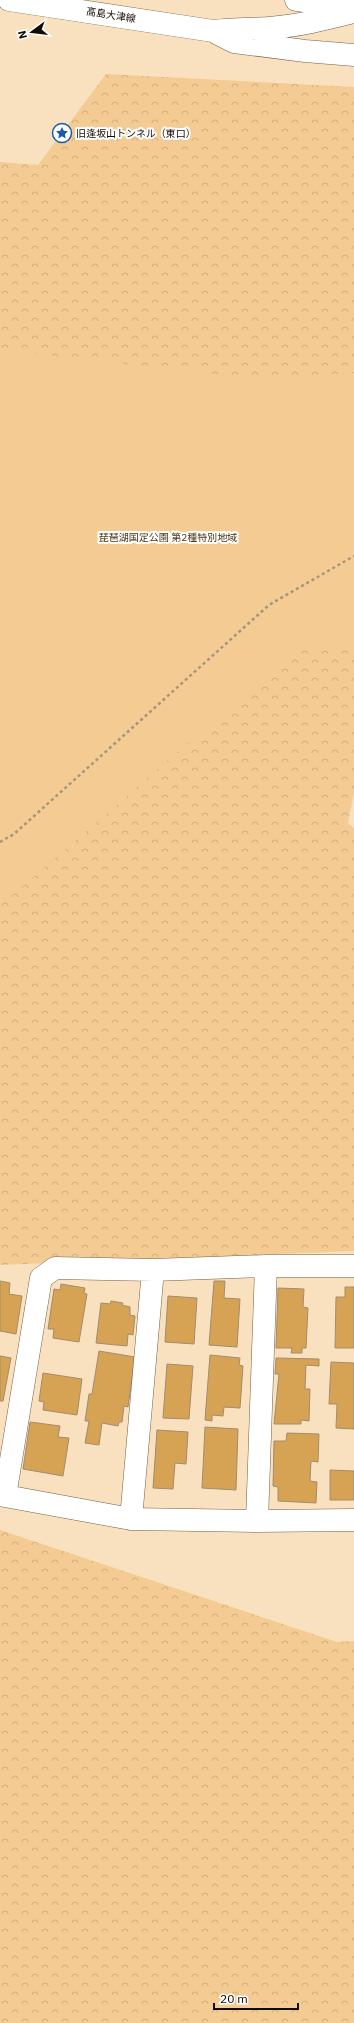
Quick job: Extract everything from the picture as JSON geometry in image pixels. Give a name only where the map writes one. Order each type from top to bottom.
[{"type":"main road","name":"高島大津線","points":[[9,0],[213,31]]},
{"type":"main road","points":[[296,0],[354,9]]},
{"type":"main road","points":[[213,31],[238,28],[269,28],[313,22],[354,12]]},
{"type":"main road","points":[[213,31],[234,42],[305,51],[354,55]]},
{"type":"main road","points":[[354,1266],[266,1266],[153,1270],[55,1268],[41,1278],[2,1495],[131,1519],[257,1521],[354,1520]]},
{"type":"main road","points":[[257,1521],[266,1266]]},
{"type":"main road","points":[[131,1519],[153,1270]]},
{"type":"path","points":[[0,842],[14,834],[269,606],[354,556]]},
{"type":"green space","points":[[106,74],[354,87],[354,793],[348,823],[354,828],[354,1251],[0,1265],[0,162],[38,165]]},
{"type":"green space","name":"琵琶湖国定公園 第2種特別地域","points":[[0,350],[260,379],[354,373],[354,647],[294,651],[0,906]]},
{"type":"green space","points":[[0,1530],[337,1642],[354,1641],[354,2023],[0,2023]]},
{"type":"building","points":[[0,1281],[10,1283],[9,1294],[22,1296],[16,1334],[0,1331]]},
{"type":"building","points":[[214,1281],[225,1281],[224,1298],[240,1299],[237,1347],[209,1345]]},
{"type":"building","points":[[61,1284],[85,1288],[84,1293],[87,1294],[79,1342],[53,1338],[54,1329],[48,1329],[54,1289],[60,1290]]},
{"type":"building","points":[[345,1287],[354,1287],[354,1348],[335,1348],[336,1297],[345,1297]]},
{"type":"building","points":[[278,1288],[304,1289],[303,1307],[308,1308],[306,1348],[302,1348],[302,1353],[291,1353],[292,1348],[276,1348]]},
{"type":"building","points":[[168,1296],[197,1298],[194,1344],[165,1342]]},
{"type":"building","points":[[111,1301],[123,1303],[122,1305],[130,1307],[130,1315],[135,1316],[133,1335],[128,1334],[127,1346],[96,1343],[101,1303],[110,1304]]},
{"type":"building","points":[[99,1351],[135,1357],[128,1407],[124,1406],[122,1422],[119,1422],[118,1426],[102,1423],[99,1445],[85,1443],[89,1421],[85,1421],[89,1394],[92,1394]]},
{"type":"building","points":[[210,1355],[240,1358],[239,1365],[243,1366],[240,1408],[224,1407],[223,1416],[212,1415],[212,1421],[205,1420]]},
{"type":"building","points":[[0,1356],[11,1358],[3,1401],[0,1401]]},
{"type":"building","points":[[276,1358],[319,1359],[319,1366],[306,1365],[305,1389],[310,1389],[309,1421],[301,1420],[301,1424],[274,1424],[279,1374],[275,1374]]},
{"type":"building","points":[[331,1362],[354,1363],[354,1429],[336,1428],[337,1404],[329,1404]]},
{"type":"building","points":[[167,1364],[193,1366],[189,1419],[163,1418]]},
{"type":"building","points":[[43,1373],[82,1379],[77,1415],[43,1410],[44,1402],[39,1401]]},
{"type":"building","points":[[30,1422],[60,1426],[58,1437],[69,1438],[63,1476],[23,1469]]},
{"type":"building","points":[[205,1427],[238,1429],[236,1490],[202,1488]]},
{"type":"building","points":[[157,1430],[188,1432],[186,1464],[175,1463],[173,1489],[153,1488]]},
{"type":"building","points":[[287,1433],[319,1434],[318,1462],[311,1461],[310,1481],[317,1482],[316,1503],[278,1501],[278,1487],[273,1486],[274,1441],[286,1441]]},
{"type":"building","points":[[330,1470],[354,1471],[354,1500],[330,1500]]},
{"type":"place","name":"旧逢坂山トンネル（東口）","points":[[62,133]]}]
